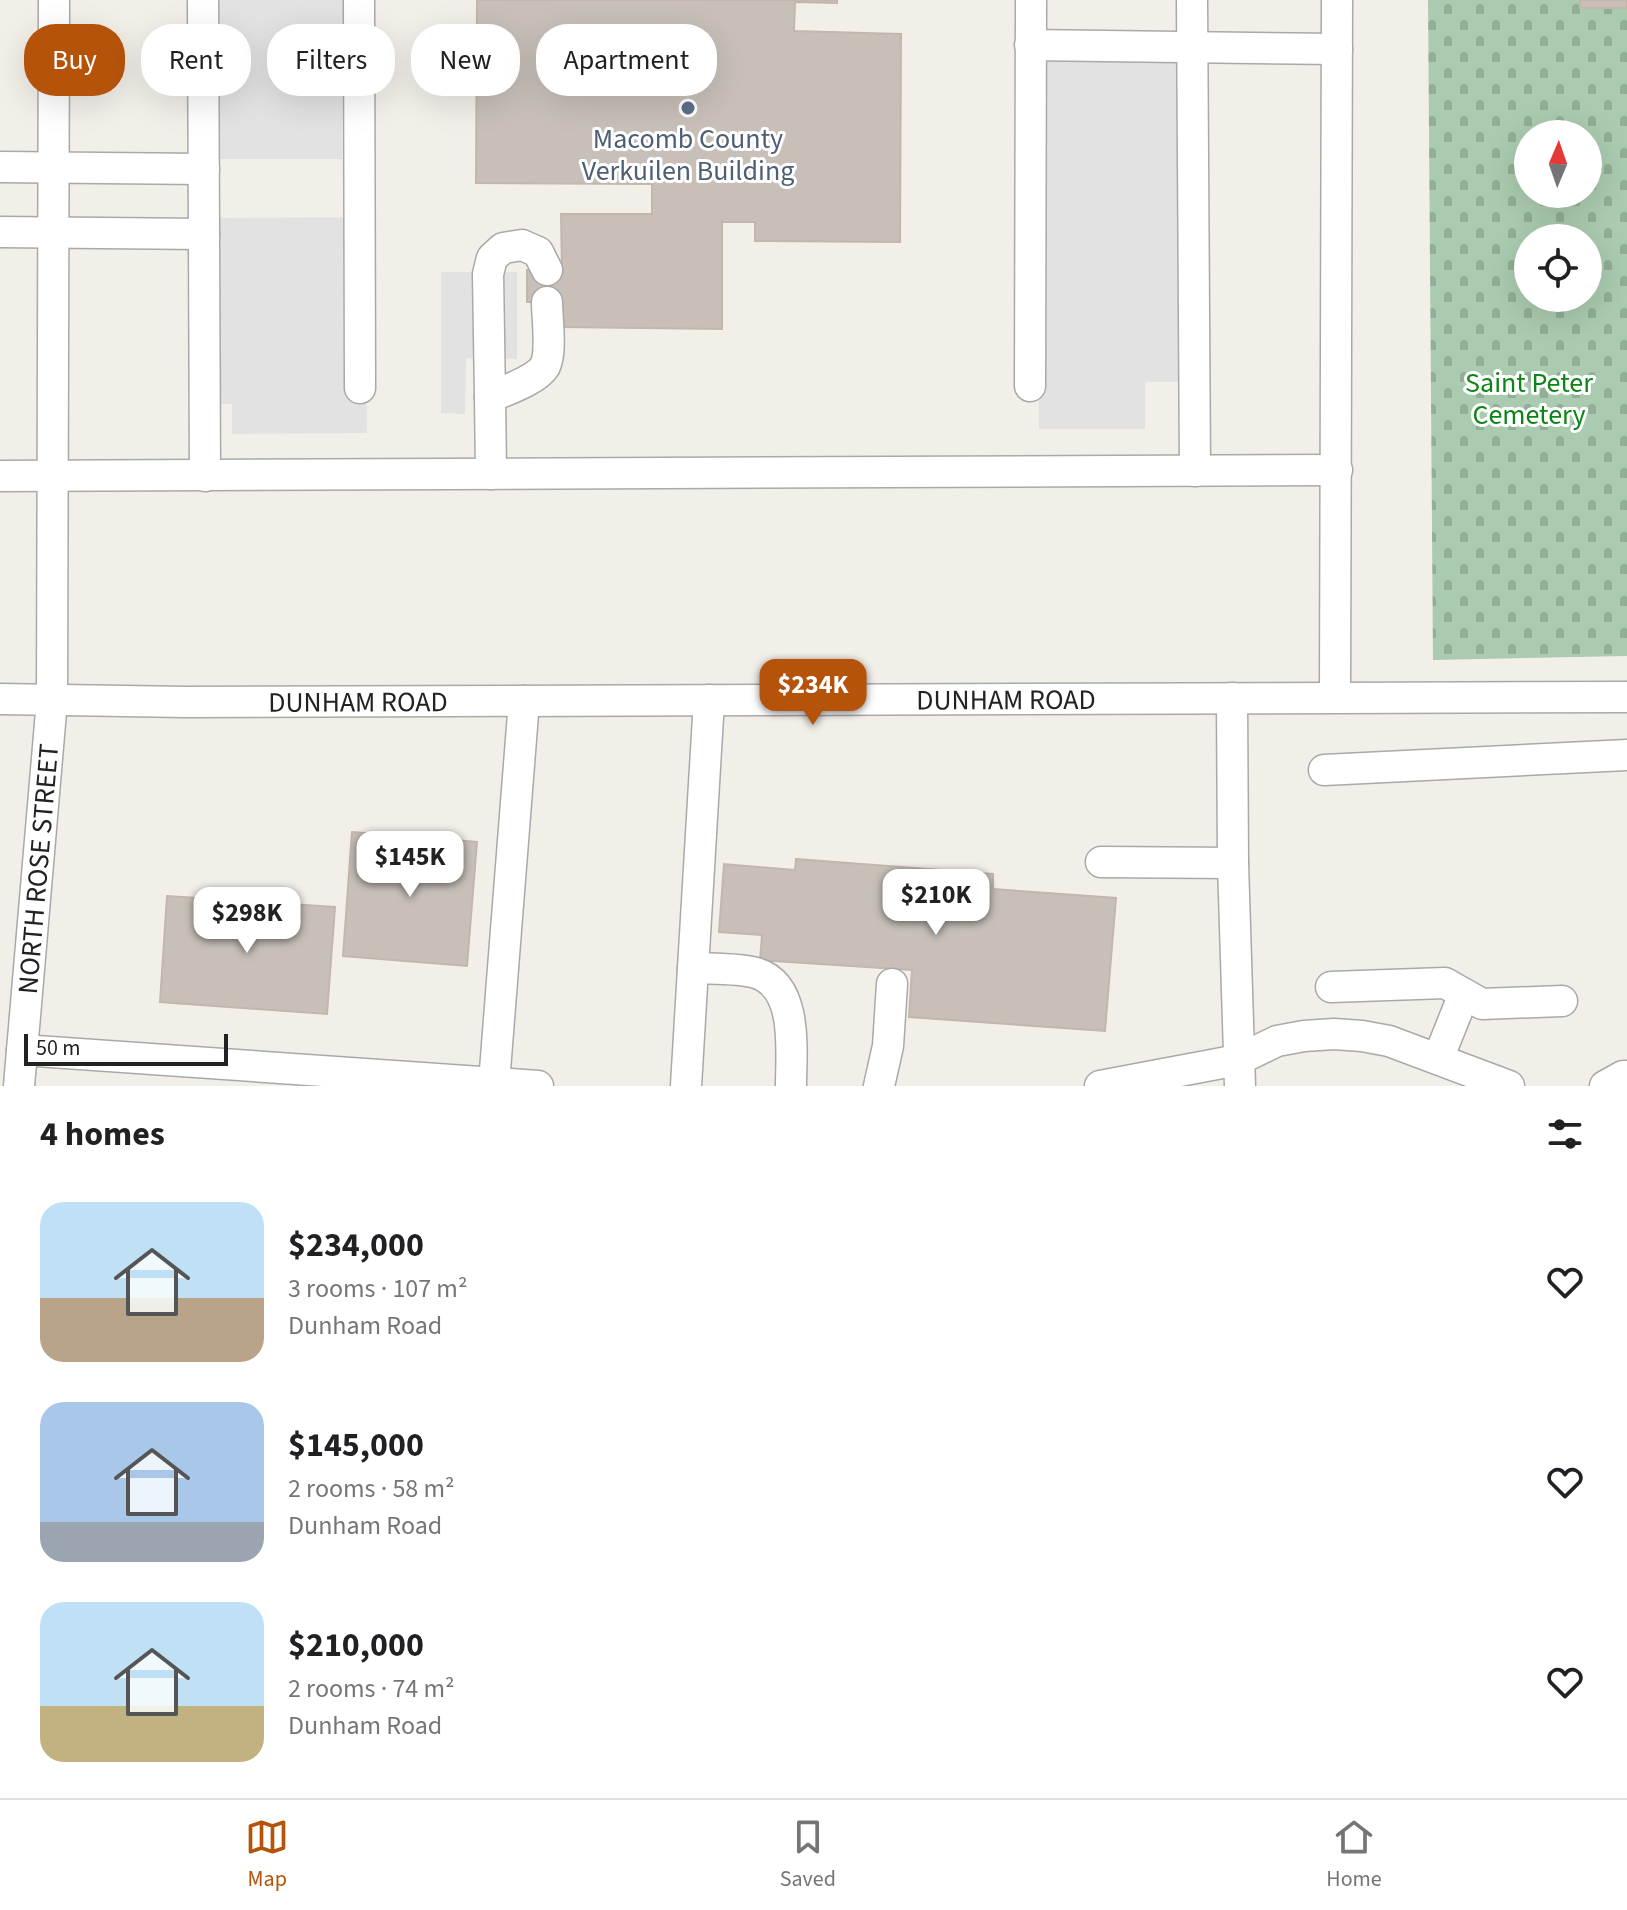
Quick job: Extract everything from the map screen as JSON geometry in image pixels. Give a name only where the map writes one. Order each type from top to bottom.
[{"type":"street","name":"NORTH ROSE STREET","points":[[19,1086],[52,700],[54,0]]},
{"type":"street","points":[[203,0],[205,476]]},
{"type":"street","points":[[359,0],[360,388]]},
{"type":"street","points":[[1030,386],[1031,0]]},
{"type":"street","points":[[1192,0],[1195,471]]},
{"type":"street","points":[[1335,697],[1337,0]]},
{"type":"street","points":[[1030,45],[1337,49]]},
{"type":"street","points":[[0,167],[204,169]]},
{"type":"street","points":[[0,232],[204,234]]},
{"type":"street","points":[[491,474],[488,274],[492,258],[503,248],[522,245],[538,252],[547,270]]},
{"type":"street","points":[[490,397],[536,376],[545,365],[548,348],[547,302]]},
{"type":"street","points":[[0,476],[1337,470]]},
{"type":"street","name":"DUNHAM ROAD","points":[[0,699],[186,702],[1627,697]]},
{"type":"street","points":[[1232,698],[1239,1073]]},
{"type":"street","points":[[686,1086],[709,700]]},
{"type":"street","points":[[494,1083],[524,701]]},
{"type":"street","points":[[1324,770],[1627,755]]},
{"type":"street","points":[[1101,862],[1233,863]]},
{"type":"street","points":[[693,968],[755,972],[771,979],[782,993],[789,1015],[791,1086]]},
{"type":"street","points":[[1331,987],[1445,983],[1482,1004],[1562,1001]]},
{"type":"street","points":[[879,1086],[888,1046],[892,984]]},
{"type":"street","points":[[1438,1059],[1464,994]]},
{"type":"street","points":[[1100,1086],[1239,1073],[1277,1041],[1334,1034],[1389,1041],[1438,1059],[1480,1080],[1509,1086]]},
{"type":"street","points":[[22,1050],[191,1074],[538,1086]]},
{"type":"street","points":[[1605,1086],[1627,1076]]},
{"type":"green space","name":"Saint Peter Cemetery","points":[[1428,0],[1627,0],[1627,656],[1433,660]]},
{"type":"shaded area","points":[[215,0],[343,0],[343,24],[267,24],[267,96],[342,96],[342,159],[215,159],[215,96],[251,96],[251,24],[215,24]]},
{"type":"shaded area","points":[[1039,39],[1185,39],[1185,382],[1145,382],[1145,429],[1039,429]]},
{"type":"shaded area","points":[[364,217],[367,433],[232,434],[232,404],[213,404],[211,218]]},
{"type":"shaded area","points":[[441,272],[517,272],[517,359],[466,358],[465,414],[441,413]]},
{"type":"building","name":"Macomb County Verkuilen Building","points":[[477,0],[837,0],[837,3],[795,2],[794,31],[901,34],[900,242],[755,241],[755,222],[722,222],[722,329],[561,327],[561,302],[527,302],[527,270],[562,270],[561,214],[652,214],[652,184],[476,183],[476,96],[520,96],[520,24],[477,24]]},
{"type":"building","points":[[1580,0],[1627,0],[1627,8],[1580,8]]},
{"type":"building","points":[[352,832],[477,842],[467,966],[343,956]]},
{"type":"building","points":[[796,859],[993,874],[993,889],[1116,898],[1105,1031],[909,1017],[912,970],[760,960],[762,935],[719,932],[724,864],[795,870]]},
{"type":"building","points":[[167,896],[335,907],[327,1014],[160,1002]]},
{"type":"place","name":"Macomb County Verkuilen Building","points":[[688,108]]}]
